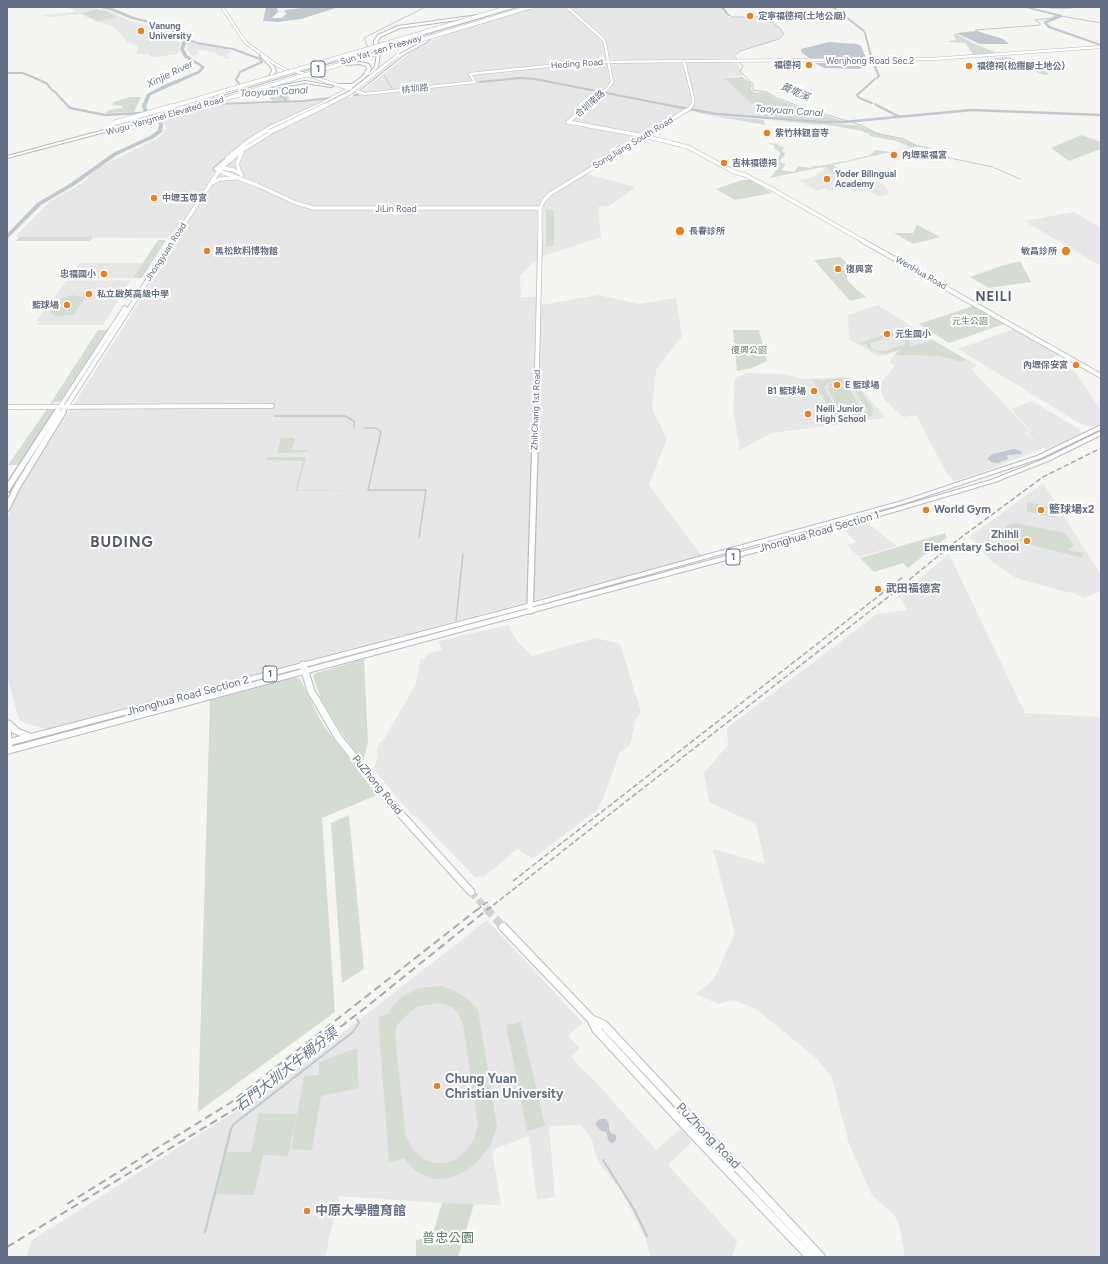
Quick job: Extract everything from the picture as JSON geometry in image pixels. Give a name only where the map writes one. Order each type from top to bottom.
[{"type":"highway","name":"Wugu-Yangmei Elevated Road","points":[[107,125],[510,7]]},
{"type":"highway","name":"Sun Yat-sen Freeway","points":[[160,115],[516,7]]},
{"type":"highway","name":"Sun Yat-sen Freeway","points":[[7,155],[160,115],[524,7]]},
{"type":"highway","name":"Wugu-Yangmei Elevated Road","points":[[7,155],[114,132],[530,7]]},
{"type":"highway","points":[[351,91],[374,70],[378,61],[378,45],[376,41],[384,33],[408,25],[456,20],[500,12]]},
{"type":"highway","points":[[255,142],[268,131],[350,93],[408,48],[434,36],[474,22]]},
{"type":"highway","points":[[378,45],[387,34],[402,28],[422,25],[435,28],[410,39]]},
{"type":"highway","points":[[351,91],[372,78],[406,51],[434,36]]},
{"type":"highway","points":[[372,78],[380,65],[378,53]]},
{"type":"highway","points":[[218,169],[241,148],[268,131],[346,92],[365,79],[374,64],[378,53]]},
{"type":"highway","points":[[240,90],[270,77],[274,72],[273,67],[262,56]]},
{"type":"highway","points":[[160,115],[225,101],[346,64],[360,63],[368,65],[369,69],[364,77]]},
{"type":"highway","points":[[351,91],[364,77],[374,70]]},
{"type":"highway","points":[[250,93],[299,82],[316,82],[330,85]]},
{"type":"highway","points":[[337,85],[348,86],[358,83]]},
{"type":"highway","points":[[7,155],[53,139]]},
{"type":"main road","name":"Jhonghua Road Section 1","points":[[530,608],[934,493],[1039,457],[1101,427]]},
{"type":"main road","name":"Jhonghua Road Section 1","points":[[530,608],[773,546],[993,481],[1046,460],[1101,434]]},
{"type":"main road","name":"Jhonghua Road Section 2","points":[[8,747],[530,608]]},
{"type":"main road","name":"Jhonghua Road Section 2","points":[[8,747],[32,737],[304,668]]},
{"type":"main road","points":[[7,723],[16,731],[32,737]]},
{"type":"street","points":[[222,7],[245,42],[262,56],[309,78],[351,91]]},
{"type":"street","points":[[225,7],[250,45],[272,60],[290,70],[351,91]]},
{"type":"street","name":"合圳南路","points":[[567,7],[603,38],[606,43],[612,82],[604,91],[568,122]]},
{"type":"street","points":[[1050,7],[1070,7]]},
{"type":"street","name":"Wenjhong Road Sec.2","points":[[717,61],[910,61],[1101,48]]},
{"type":"street","name":"Heding Road","points":[[476,82],[470,74],[587,62],[717,61]]},
{"type":"street","name":"SongJiang South Road","points":[[540,208],[544,200],[550,194],[689,109],[693,103],[693,98],[684,62]]},
{"type":"street","name":"桃圳路","points":[[351,91],[367,94],[476,82]]},
{"type":"street","points":[[330,85],[339,89],[338,95]]},
{"type":"street","name":"Jhongyuan Road","points":[[7,489],[218,169],[238,148],[256,136],[283,121],[338,95],[351,91]]},
{"type":"street","name":"Jhongyuan Road","points":[[7,508],[17,487],[67,406],[218,169],[255,142],[292,121],[327,106],[351,91]]},
{"type":"street","name":"WenHua Road","points":[[568,122],[677,143],[696,152],[734,172],[740,173],[766,186],[1101,376]]},
{"type":"street","points":[[209,184],[216,180],[241,177],[237,164],[244,149]]},
{"type":"street","name":"JiLin Road","points":[[218,169],[241,177],[296,203],[324,209],[540,208]]},
{"type":"street","name":"ZhihChang 1st Road","points":[[530,608],[540,276],[540,208]]},
{"type":"street","points":[[7,407],[272,406]]},
{"type":"street","name":"PuZhong Road","points":[[304,668],[311,691],[338,737],[389,801],[471,892]]},
{"type":"street","points":[[7,728],[8,747]]},
{"type":"street","name":"PuZhong Road","points":[[503,927],[591,1020],[596,1028],[675,1115],[810,1257]]},
{"type":"street","name":"PuZhong Road","points":[[591,1020],[604,1025],[821,1257]]},
{"type":"shaded area","name":"Vanung University","points":[[68,7],[88,7],[110,11],[130,21],[162,29],[176,37],[179,43],[194,42],[228,49],[227,50],[232,52],[225,56],[232,58],[228,59],[212,52],[201,50],[197,50],[198,55],[192,56],[187,49],[188,44],[180,44],[178,54],[151,57],[149,54],[136,54],[138,47],[126,41],[123,36],[111,25],[99,23],[81,14],[48,17],[43,15],[76,12]]},
{"type":"shaded area","points":[[266,7],[278,7],[277,10],[279,11],[272,18],[282,18],[287,13],[284,12],[286,10],[310,7],[339,7],[301,19],[278,22],[263,21]]},
{"type":"shaded area","points":[[533,7],[724,7],[728,17],[767,16],[784,33],[778,39],[763,45],[743,49],[733,55],[743,76],[724,77],[767,117],[730,116],[693,109],[586,174],[636,187],[609,206],[598,207],[601,237],[546,255],[531,264],[520,276],[521,297],[536,297],[536,306],[598,295],[639,304],[676,298],[682,336],[656,370],[652,409],[667,439],[649,485],[702,556],[47,729],[21,721],[18,717],[7,675],[7,518],[23,484],[180,238],[15,237],[49,202],[81,184],[100,167],[160,137],[167,128],[160,119],[209,105],[262,104],[352,97],[366,88],[418,47],[470,25]]},
{"type":"shaded area","points":[[977,31],[1003,39],[1009,44],[980,44],[956,33]]},
{"type":"shaded area","points":[[829,42],[857,44],[861,46],[866,58],[809,58],[801,52],[801,49]]},
{"type":"shaded area","points":[[815,63],[861,63],[866,64],[866,67],[859,69],[824,68]]},
{"type":"shaded area","name":"Yoder Bilingual Academy","points":[[832,165],[846,173],[849,177],[847,180],[861,180],[866,182],[829,191],[825,188],[816,191],[799,180],[810,178],[824,170],[822,167]]},
{"type":"shaded area","points":[[877,181],[886,186],[884,187],[887,189],[889,194],[879,197],[869,191],[854,191],[848,188]]},
{"type":"shaded area","points":[[1074,212],[1101,228],[1101,266],[1024,221]]},
{"type":"shaded area","name":"忠福國小","points":[[80,263],[143,263],[133,278],[69,278]]},
{"type":"shaded area","name":"私立啟英高級中學","points":[[131,280],[103,325],[38,325],[40,321],[36,321],[66,281]]},
{"type":"shaded area","name":"元生國小","points":[[878,305],[933,340],[879,357],[849,339],[848,315]]},
{"type":"shaded area","points":[[1014,329],[1060,354],[1052,358],[1076,373],[1101,411],[1101,423],[1091,427],[1081,424],[958,349]]},
{"type":"shaded area","points":[[894,355],[939,356],[961,362],[969,360],[977,366],[971,369],[1030,431],[1025,433],[1042,446],[1027,433],[1031,431],[1011,409],[1032,401],[1079,429],[1081,433],[1046,450],[1044,448],[983,472],[954,481],[947,474],[916,415],[903,417],[884,399],[879,385],[895,366],[889,362]]},
{"type":"shaded area","name":"Neili Junior High School","points":[[747,373],[783,374],[804,379],[851,377],[886,418],[771,433],[740,450],[733,409],[735,378]]},
{"type":"shaded area","points":[[1014,449],[1021,451],[1022,454],[1007,455],[1008,459],[998,463],[991,462],[987,458],[993,454]]},
{"type":"shaded area","name":"Zhihli Elementary School","points":[[1043,483],[1101,575],[1101,591],[1084,598],[1071,592],[1066,592],[1016,578],[992,562],[973,540],[968,538]]},
{"type":"shaded area","points":[[866,522],[897,546],[859,557],[847,545],[856,542],[843,529]]},
{"type":"shaded area","points":[[949,554],[1025,713],[1101,717],[1101,1257],[905,1257],[898,1221],[892,1213],[872,1195],[849,1144],[832,1077],[816,1058],[756,1009],[733,1000],[718,1004],[695,994],[713,981],[735,933],[713,849],[765,864],[756,824],[709,802],[704,773],[728,745],[727,728],[877,614],[907,610],[901,598],[893,599],[900,595]]},
{"type":"shaded area","points":[[508,625],[517,641],[532,656],[596,638],[620,644],[641,712],[635,721],[630,746],[620,752],[603,799],[596,811],[532,859],[518,849],[483,877],[475,877],[418,818],[412,815],[374,770],[379,744],[384,739],[416,684],[420,659],[425,658],[428,653],[442,650],[439,641]]},
{"type":"shaded area","name":"Chung Yuan Christian University","points":[[487,920],[583,1023],[568,1036],[580,1048],[571,1056],[656,1150],[680,1129],[692,1142],[668,1165],[737,1241],[732,1257],[650,1257],[646,1239],[622,1191],[601,1166],[595,1153],[592,1139],[581,1125],[549,1126],[555,1197],[537,1200],[529,1136],[492,1150],[501,1205],[442,1203],[339,1196],[325,1257],[26,1257],[32,1240],[271,1089]]},
{"type":"shaded area","points":[[600,1119],[606,1119],[609,1124],[609,1130],[611,1133],[616,1135],[616,1140],[613,1143],[609,1142],[606,1132],[601,1131],[596,1125],[596,1122]]},
{"type":"green space","points":[[96,10],[106,11],[116,17],[97,21],[81,13]]},
{"type":"green space","points":[[955,33],[975,44],[997,53],[974,55],[965,43],[949,42],[956,40],[954,35]]},
{"type":"green space","points":[[1010,57],[1022,64],[1029,65],[1030,63],[1024,61],[1032,60],[1044,63],[1039,65],[1046,67],[1040,69],[1047,72],[1049,75],[1044,75],[1006,61],[995,64],[990,59]]},
{"type":"green space","points":[[743,77],[751,83],[752,87],[750,89],[754,92],[768,93],[776,99],[843,121],[767,117],[724,78]]},
{"type":"green space","points":[[280,86],[283,86],[288,92],[284,94],[289,97],[289,100],[272,101],[269,96],[260,91],[276,94]]},
{"type":"green space","points":[[130,97],[141,97],[134,112],[106,113],[108,110],[122,108],[123,106],[112,105],[114,102]]},
{"type":"green space","points":[[698,113],[717,116],[764,120],[765,125]]},
{"type":"green space","points":[[768,120],[858,125],[876,133],[922,146],[891,151],[910,147],[896,141],[869,136],[870,134],[863,131],[822,124]]},
{"type":"green space","points":[[1081,135],[1101,142],[1101,149],[1069,161],[1051,148]]},
{"type":"green space","points":[[768,144],[778,144],[778,146],[784,147],[782,152],[786,153],[779,162],[786,164],[781,170],[794,172],[798,166],[810,168],[813,166],[846,161],[870,155],[876,150],[891,152],[833,165],[850,176],[842,178],[825,167],[827,166],[770,178],[780,166],[775,162],[780,155],[780,152],[774,148],[774,145]]},
{"type":"green space","points":[[742,180],[751,180],[772,193],[735,200],[716,189]]},
{"type":"green space","points":[[546,210],[554,210],[554,246],[546,246]]},
{"type":"green space","points":[[917,225],[940,237],[913,244],[894,233],[913,233]]},
{"type":"green space","points":[[19,237],[93,237],[90,241],[16,241]]},
{"type":"green space","points":[[158,240],[166,240],[142,278],[133,278]]},
{"type":"green space","points":[[840,257],[848,264],[847,280],[866,297],[850,301],[814,260]]},
{"type":"green space","points":[[1020,261],[1031,282],[989,288],[970,277],[1001,266]]},
{"type":"green space","points":[[83,294],[87,294],[74,315],[55,316],[51,313],[61,298],[72,295],[82,297]]},
{"type":"green space","name":"元生公園","points":[[973,306],[1004,324],[949,343],[919,324]]},
{"type":"green space","points":[[908,327],[912,329],[895,334],[908,339],[910,342],[909,347],[933,340],[967,360],[961,362],[939,356],[894,355],[901,349],[886,354],[869,349],[866,344],[862,345],[859,343]],"holes":[[[892,336],[904,339],[906,344],[885,351],[874,350],[870,343]]]},
{"type":"green space","points":[[98,330],[109,330],[64,400],[50,404]]},
{"type":"green space","name":"復興公園","points":[[733,330],[759,330],[767,361],[752,368],[737,371]]},
{"type":"green space","points":[[842,378],[856,384],[873,409],[872,415],[859,420],[845,419],[841,417],[843,421],[837,422],[813,380],[819,379],[821,382],[828,379]],"holes":[[[835,381],[843,383],[828,384],[830,388],[827,388],[839,410],[861,409],[849,388],[846,388],[844,382],[853,387],[867,410],[865,414],[858,418],[847,416],[862,415],[859,410],[843,411],[846,416],[838,412],[824,388],[827,383]]]},
{"type":"green space","points":[[47,409],[56,410],[21,465],[8,465]]},
{"type":"green space","points":[[281,438],[295,438],[292,450],[308,450],[307,452],[278,453]]},
{"type":"green space","points":[[268,457],[304,457],[306,459],[297,490],[366,491],[295,491],[303,461],[266,460]]},
{"type":"green space","name":"籃球場x2","points":[[1027,502],[1056,508],[1055,518],[1027,511]]},
{"type":"green space","points":[[1015,523],[1066,534],[1074,545],[1068,550],[1083,553],[1083,558],[991,535],[992,531],[1009,535],[1005,527]]},
{"type":"green space","points":[[945,533],[947,537],[908,568],[903,563],[874,572],[860,558]]},
{"type":"green space","points":[[364,659],[368,742],[363,762],[341,732],[321,699],[313,676],[316,673]]},
{"type":"green space","points":[[295,677],[300,679],[323,725],[377,795],[322,818],[335,1012],[198,1112],[210,699]]},
{"type":"green space","points":[[349,815],[364,969],[342,983],[331,823]]},
{"type":"green space","points":[[441,986],[453,990],[465,997],[478,1009],[497,1127],[491,1144],[479,1160],[466,1171],[450,1178],[432,1179],[414,1170],[404,1158],[389,1163],[378,1017],[388,1014],[393,1006],[403,996],[420,988]],"holes":[[[441,1003],[452,1007],[458,1013],[463,1024],[478,1126],[474,1139],[468,1149],[457,1159],[446,1163],[435,1163],[423,1159],[414,1151],[406,1137],[395,1036],[397,1025],[418,1006]]]},
{"type":"green space","points":[[521,1022],[545,1126],[527,1131],[506,1025]]},
{"type":"green space","points":[[357,1048],[359,1088],[321,1096],[312,1150],[291,1149],[304,1076],[319,1075],[319,1062]]},
{"type":"green space","points":[[259,1113],[297,1114],[288,1156],[263,1155],[254,1195],[216,1194],[226,1152],[251,1152]]},
{"type":"green space","name":"普忠公園","points":[[442,1203],[474,1204],[458,1257],[416,1257],[416,1240],[432,1236]]},
{"type":"waterway","name":"Xinjie River","points":[[7,237],[39,204],[73,184],[115,154],[152,137],[160,131],[161,124],[146,112],[144,106],[149,94],[199,72],[203,67],[185,56],[182,49],[185,40],[168,27],[133,18],[111,9],[98,7]]},
{"type":"waterway","points":[[408,16],[425,7]]},
{"type":"waterway","name":"黃墘溪","points":[[722,7],[729,15]]},
{"type":"waterway","points":[[833,7],[864,31]]},
{"type":"waterway","points":[[1025,7],[1061,16],[1044,23],[1049,27],[1101,45]]},
{"type":"waterway","name":"黃墘溪","points":[[729,15],[733,17],[766,17],[780,28],[784,34],[779,39],[740,51],[734,56],[743,66],[740,71],[753,84],[753,90],[767,92],[777,98],[804,108],[861,125],[876,133],[904,139],[915,145],[936,150],[950,158],[993,167]]},
{"type":"waterway","points":[[977,31],[975,30],[1040,25],[1040,23],[1035,20],[1052,18],[1057,15]]},
{"type":"waterway","points":[[368,48],[364,38],[407,16]]},
{"type":"waterway","points":[[1061,16],[1101,23]]},
{"type":"waterway","points":[[865,33],[871,56]]},
{"type":"waterway","points":[[185,40],[195,42]]},
{"type":"waterway","points":[[197,43],[233,49],[260,59],[262,62],[240,72],[236,80],[240,85]]},
{"type":"waterway","points":[[874,64],[879,76],[877,78]]},
{"type":"waterway","name":"Taoyuan Canal","points":[[7,73],[22,73],[28,75],[46,83],[53,91]]},
{"type":"waterway","points":[[384,75],[393,90]]},
{"type":"waterway","name":"Taoyuan Canal","points":[[479,82],[520,78],[535,79],[678,107]]},
{"type":"waterway","points":[[872,103],[859,98],[857,95],[875,79]]},
{"type":"waterway","name":"Taoyuan Canal","points":[[54,91],[69,107]]},
{"type":"waterway","points":[[262,92],[284,97],[286,102]]},
{"type":"waterway","name":"Taoyuan Canal","points":[[286,102],[332,98]]},
{"type":"waterway","name":"Taoyuan Canal","points":[[217,104],[286,102]]},
{"type":"waterway","points":[[875,104],[880,107]]},
{"type":"waterway","name":"Taoyuan Canal","points":[[673,106],[716,114],[823,122],[844,122],[900,117]]},
{"type":"waterway","name":"Taoyuan Canal","points":[[69,107],[105,115],[141,113]]},
{"type":"waterway","points":[[880,107],[900,117]]},
{"type":"waterway","name":"Taoyuan Canal","points":[[900,117],[972,110],[1101,115]]},
{"type":"waterway","points":[[995,168],[1020,179]]},
{"type":"waterway","name":"石門大圳大牛稠分渠","points":[[275,416],[345,416],[354,421],[354,428]]},
{"type":"waterway","name":"石門大圳大牛稠分渠","points":[[365,428],[376,428],[381,432],[368,490],[426,490],[419,537]]},
{"type":"waterway","name":"石門大圳大牛稠分渠","points":[[456,620],[463,554]]},
{"type":"waterway","name":"石門大圳大牛稠分渠","points":[[205,1232],[231,1129],[234,1124],[353,1032],[359,1023],[357,1019]]},
{"type":"waterway","points":[[603,1160],[635,1211],[647,1236]]},
{"type":"tunnel","points":[[471,892],[488,910]]},
{"type":"tunnel","points":[[487,909],[503,927]]},
{"type":"railway","points":[[487,910],[888,597],[959,539],[1043,477],[1101,448]]},
{"type":"railway","points":[[513,881],[903,577]]},
{"type":"railway","points":[[477,910],[490,900]]},
{"type":"railway","points":[[67,1204],[230,1103],[478,909]]},
{"type":"railway","points":[[7,1247],[235,1109],[370,1004],[488,909]]},
{"type":"place","name":"定寧福德祠(土地公廟)","points":[[750,16]]},
{"type":"place","name":"Vanung University","points":[[141,31]]},
{"type":"place","name":"福德祠","points":[[809,65]]},
{"type":"place","name":"福德祠(松樹腳土地公)","points":[[969,66]]},
{"type":"place","name":"紫竹林觀音寺","points":[[767,133]]},
{"type":"place","name":"內壢聖福宮","points":[[894,155]]},
{"type":"place","name":"吉林福德祠","points":[[724,163]]},
{"type":"place","name":"Yoder Bilingual Academy","points":[[827,179]]},
{"type":"place","name":"中壢玉尊宮","points":[[154,198]]},
{"type":"place","name":"長春診所","points":[[680,231]]},
{"type":"place","name":"黑松飲料博物館","points":[[207,251]]},
{"type":"place","name":"敏昌診所","points":[[1066,251]]},
{"type":"place","name":"復興宮","points":[[838,269]]},
{"type":"place","name":"忠福國小","points":[[104,274]]},
{"type":"place","name":"私立啟英高級中學","points":[[89,294]]},
{"type":"place","name":"籃球場","points":[[67,305]]},
{"type":"place","name":"元生國小","points":[[887,334]]},
{"type":"place","name":"內壢保安宮","points":[[1076,365]]},
{"type":"place","name":"E 籃球場","points":[[837,385]]},
{"type":"place","name":"B1 籃球場","points":[[814,391]]},
{"type":"place","name":"Neili Junior High School","points":[[808,414]]},
{"type":"place","name":"World Gym","points":[[926,510]]},
{"type":"place","name":"籃球場x2","points":[[1041,510]]},
{"type":"place","name":"Zhihli Elementary School","points":[[1027,541]]},
{"type":"place","name":"武田福德宮","points":[[878,589]]},
{"type":"place","name":"Chung Yuan Christian University","points":[[437,1086]]},
{"type":"place","name":"中原大學體育館","points":[[307,1211]]},
{"type":"district","name":"NEILI","points":[[994,297]]},
{"type":"district","name":"BUDING","points":[[122,543]]}]
